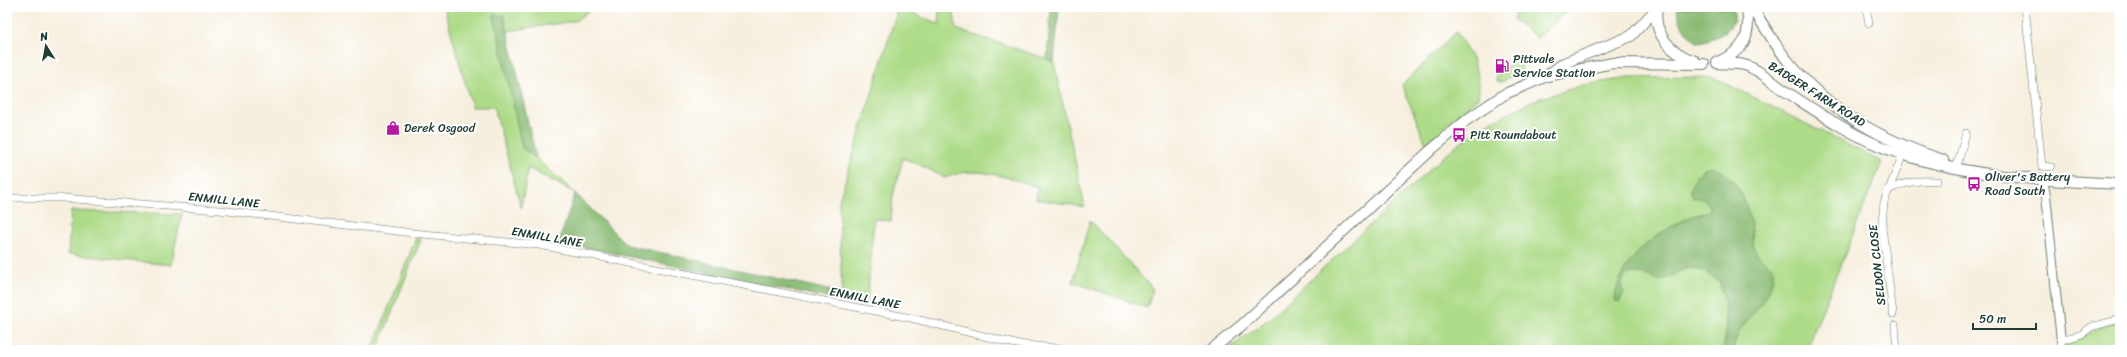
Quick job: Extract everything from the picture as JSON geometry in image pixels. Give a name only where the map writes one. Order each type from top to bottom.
[{"type":"main road","points":[[1657,7],[1659,31],[1664,40],[1674,52],[1688,59],[1704,64]]},
{"type":"main road","points":[[1547,76],[1564,63],[1631,36],[1657,7]]},
{"type":"main road","points":[[1211,350],[1242,325],[1431,150],[1468,119],[1505,94],[1547,76],[1613,63],[1717,63],[1734,55],[1742,46],[1748,34],[1749,20],[1747,7]]},
{"type":"main road","name":"BADGER FARM ROAD","points":[[1752,7],[1788,60],[1806,80],[1839,109],[1880,136],[1957,167]]},
{"type":"main road","name":"BADGER FARM ROAD","points":[[1717,63],[1743,65],[1754,69],[1809,106],[1857,135],[1903,154],[1982,173],[2120,184]]},
{"type":"street","points":[[1866,7],[1870,23]]},
{"type":"street","points":[[2025,7],[2042,166],[2051,167]]},
{"type":"street","points":[[1957,167],[1966,133]]},
{"type":"street","name":"BADGER FARM ROAD","points":[[1880,136],[1900,148],[1903,154]]},
{"type":"street","name":"SELDON CLOSE","points":[[1893,314],[1882,226],[1884,202],[1903,154]]},
{"type":"street","points":[[2043,179],[2062,350]]},
{"type":"street","points":[[1888,190],[1910,182],[1937,181]]},
{"type":"street","name":"ENMILL LANE","points":[[7,198],[62,198],[218,210],[413,233],[526,243],[911,318],[1016,344],[1075,350]]},
{"type":"street","points":[[2061,339],[2082,334],[2091,327],[2120,318]]},
{"type":"street","points":[[1895,325],[1897,350]]},
{"type":"green space","points":[[444,7],[594,7],[575,21],[507,31],[504,15],[522,148],[536,158],[575,193],[528,168],[521,208],[494,107],[472,107]]},
{"type":"green space","points":[[939,7],[953,7],[956,29],[1047,59],[1054,63],[1085,207],[1036,199],[1038,187],[992,174],[968,172],[945,178],[903,158],[893,195],[891,221],[874,219],[867,303],[842,301],[839,201],[898,8],[940,24]]},
{"type":"green space","points":[[1051,7],[1059,7],[1054,63],[1047,59]]},
{"type":"green space","points":[[1518,7],[1571,7],[1537,38],[1513,19]]},
{"type":"green space","points":[[1733,7],[1733,21],[1725,32],[1712,39],[1697,42],[1692,39],[1683,27],[1677,8]]},
{"type":"green space","points":[[494,15],[504,15],[536,158],[522,148]]},
{"type":"green space","points":[[1456,32],[1466,47],[1477,71],[1479,88],[1478,97],[1426,144],[1402,85]]},
{"type":"green space","points":[[1514,60],[1521,61],[1521,71],[1502,82],[1497,81],[1496,76]]},
{"type":"green space","points":[[1713,77],[1882,162],[1814,331],[1808,350],[1227,350],[1266,321],[1454,147],[1489,123],[1532,101],[1583,85],[1628,78]]},
{"type":"green space","points":[[1711,166],[1727,175],[1743,197],[1752,227],[1753,245],[1755,251],[1773,268],[1773,278],[1768,294],[1740,330],[1732,350],[1723,350],[1726,332],[1726,315],[1719,281],[1701,270],[1695,268],[1684,269],[1661,281],[1643,274],[1630,273],[1625,275],[1621,288],[1624,292],[1620,301],[1615,301],[1617,287],[1623,273],[1631,260],[1642,249],[1667,229],[1695,215],[1706,213],[1710,210],[1707,202],[1693,197],[1690,190],[1697,175]]},
{"type":"green space","points":[[575,193],[627,245],[842,293],[842,301],[559,242]]},
{"type":"green space","points":[[71,211],[182,214],[171,265],[68,254]]},
{"type":"green space","points":[[1090,220],[1153,289],[1147,308],[1073,282]]},
{"type":"green space","points":[[416,238],[421,239],[377,350],[372,350]]},
{"type":"green space","points":[[2120,320],[2120,350],[2067,350],[2066,343]]},
{"type":"place","name":"Pittvale Service Station","points":[[1502,66]]},
{"type":"place","name":"Derek Osgood","points":[[393,128]]},
{"type":"place","name":"Pitt Roundabout","points":[[1459,135]]},
{"type":"place","name":"Oliver's Battery Road South","points":[[1974,184]]}]
